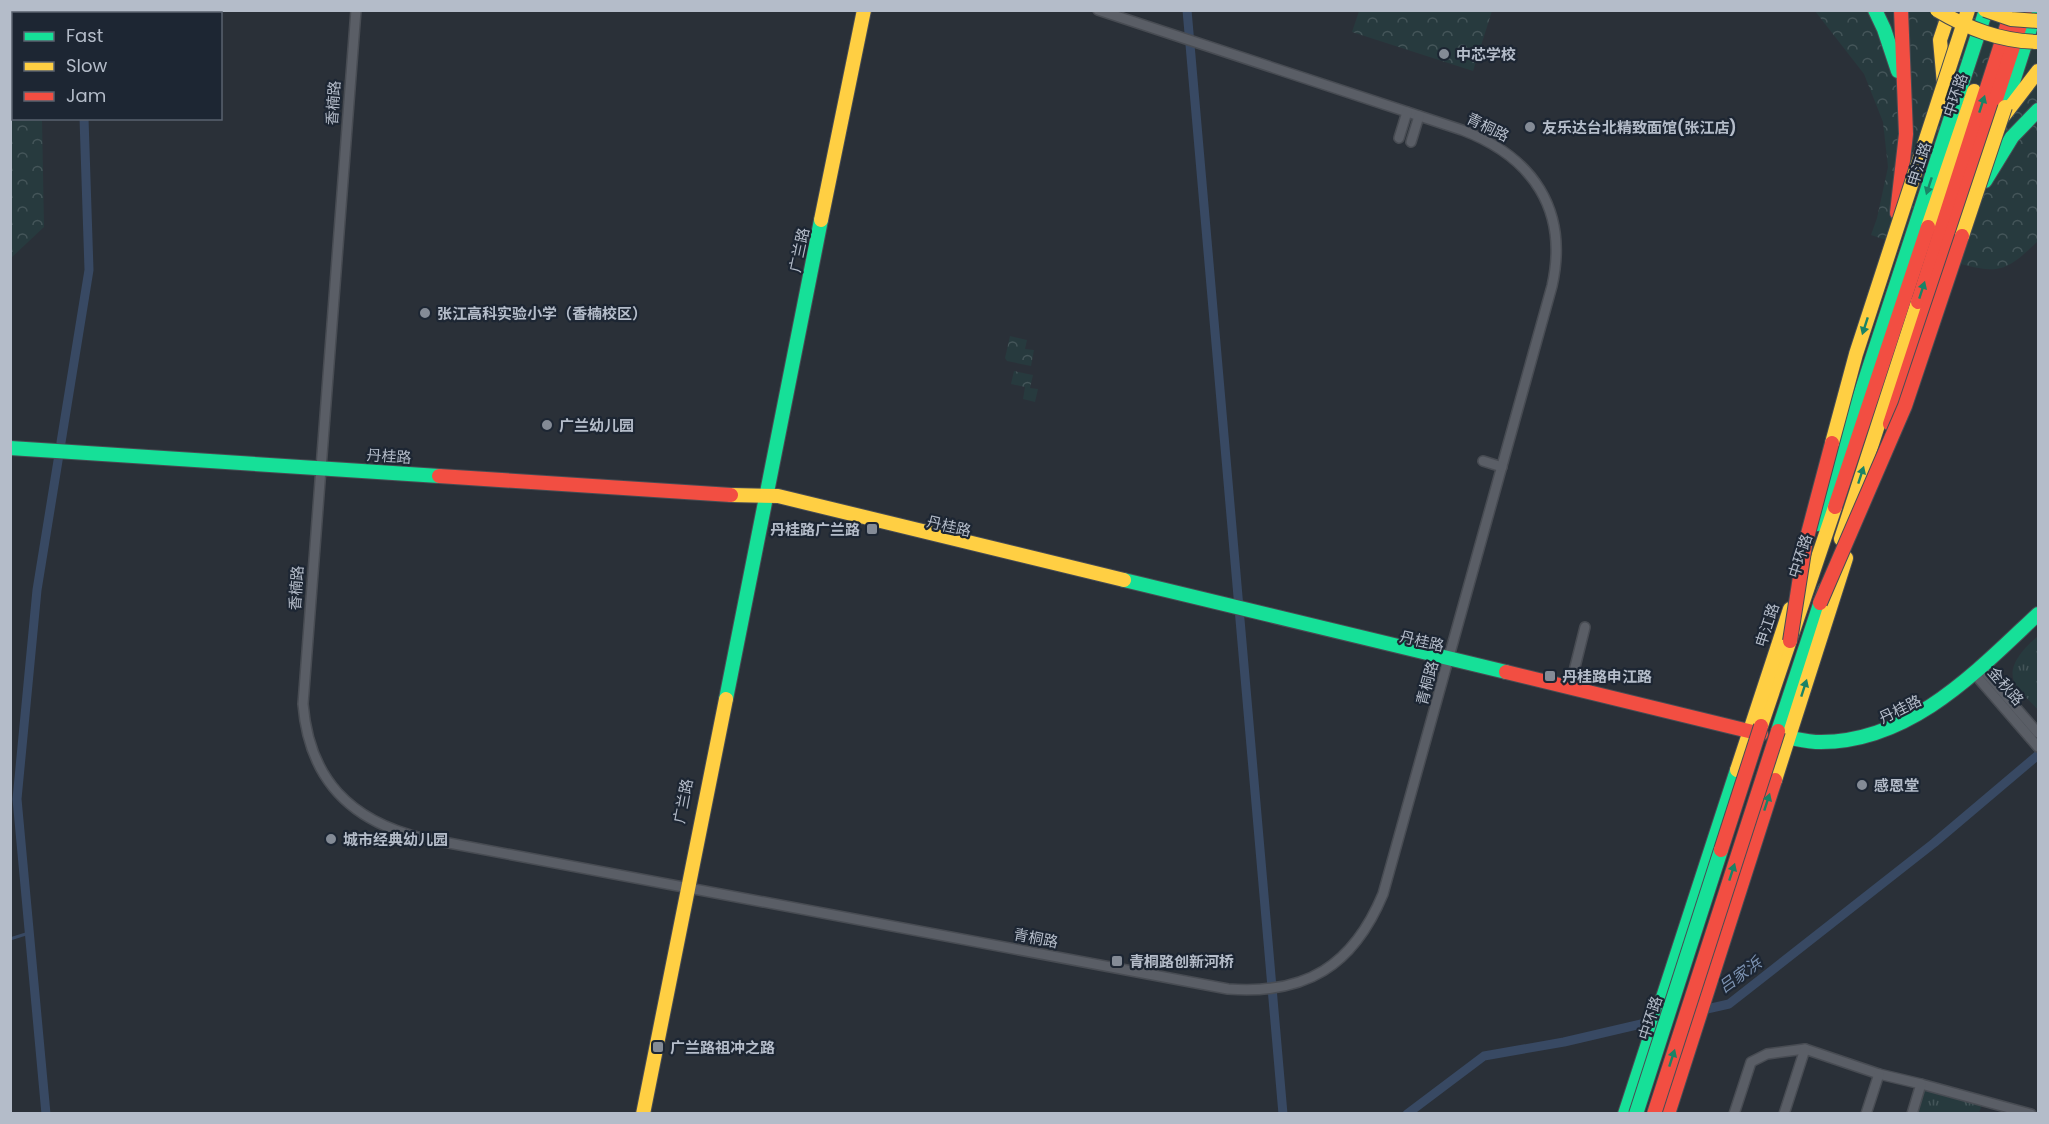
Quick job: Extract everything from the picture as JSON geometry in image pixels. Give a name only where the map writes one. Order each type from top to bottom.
[{"type":"main road","name":"广兰路","points":[[644,1113],[752,537],[759,508],[765,497],[864,10]]},
{"type":"main road","points":[[1875,10],[1894,57],[1906,105]]},
{"type":"main road","points":[[1892,242],[1904,163],[1906,105],[1901,10]]},
{"type":"main road","points":[[1937,10],[1955,22],[1983,34],[2022,42],[2038,42]]},
{"type":"main road","points":[[1940,155],[1946,125],[1946,108],[1940,40],[1950,10]]},
{"type":"main road","points":[[1790,641],[1807,535],[1856,354],[1968,10]]},
{"type":"main road","points":[[1985,10],[1998,16],[2031,22],[2038,21]]},
{"type":"main road","name":"申江路","points":[[1625,1113],[1753,732],[1985,10]]},
{"type":"main road","name":"中环路","points":[[1636,1113],[1753,732],[1790,641],[2001,10]]},
{"type":"main road","name":"中环路","points":[[1654,1113],[2012,10]]},
{"type":"main road","points":[[1668,1113],[2025,10]]},
{"type":"main road","points":[[1820,603],[1905,406],[2036,10]]},
{"type":"main road","points":[[1984,138],[2018,100],[2038,71]]},
{"type":"main road","points":[[1972,209],[2002,151],[2038,110]]},
{"type":"main road","name":"丹桂路","points":[[10,448],[765,497],[778,496],[1448,661],[1824,747],[1863,742],[1883,736],[1904,729],[1935,710],[2038,614]]},
{"type":"main road","name":"丹桂路","points":[[1978,671],[2038,620]]},
{"type":"main road","name":"丹桂路","points":[[1448,661],[1570,687],[1753,732]]},
{"type":"main road","name":"广兰路","points":[[635,1113],[685,888]]},
{"type":"street","name":"香楠路","points":[[356,10],[303,704],[309,741],[325,776],[336,791],[364,817],[401,833],[685,888]]},
{"type":"street","name":"青桐路","points":[[685,888],[1228,989],[1254,991],[1289,986],[1323,972],[1340,959],[1366,930],[1375,913],[1396,852],[1554,278],[1558,256],[1550,211],[1539,189],[1524,168],[1501,148],[1476,136],[1098,10]]},
{"type":"street","points":[[1399,138],[1407,112]]},
{"type":"street","points":[[1411,142],[1419,116]]},
{"type":"street","points":[[1483,461],[1502,467]]},
{"type":"street","points":[[1570,687],[1585,627]]},
{"type":"street","name":"金秋路","points":[[1978,671],[2024,723],[2038,747]]},
{"type":"street","name":"金秋路","points":[[2024,723],[2038,733]]},
{"type":"street","points":[[1784,1113],[1805,1049]]},
{"type":"street","points":[[1734,1113],[1751,1062],[1767,1054],[1805,1049],[1879,1074],[2030,1113]]},
{"type":"street","points":[[1866,1113],[1879,1074]]},
{"type":"street","points":[[1912,1113],[1921,1084]]},
{"type":"green space","points":[[11,10],[39,11],[12,12],[12,120],[42,120],[44,227],[11,258]]},
{"type":"green space","points":[[1359,10],[1492,11],[1473,71],[1352,32]]},
{"type":"green space","points":[[1815,11],[2038,11],[2038,241],[2024,254],[2002,268],[1986,269],[1954,262],[1871,235],[1888,167],[1883,122],[1864,74]]},
{"type":"green space","points":[[1010,336],[1027,340],[1025,349],[1034,350],[1031,366],[1007,361],[1005,358]]},
{"type":"green space","points":[[1014,371],[1033,375],[1030,388],[1038,389],[1035,402],[1023,399],[1025,387],[1011,384]]},
{"type":"green space","points":[[2038,636],[2038,710],[2016,685],[2013,671],[2018,658]]},
{"type":"green space","points":[[1925,1089],[1982,1104],[1979,1113],[1918,1114]]},
{"type":"waterway","points":[[1187,10],[1283,1114]]},
{"type":"waterway","points":[[46,1114],[17,799],[37,590],[89,270],[84,120]]},
{"type":"waterway","name":"吕家浜","points":[[1698,1011],[1729,1004],[1934,843],[2038,755]]},
{"type":"waterway","points":[[10,939],[29,933]]},
{"type":"waterway","name":"吕家浜","points":[[1407,1114],[1484,1056],[1564,1042],[1658,1020]]},
{"type":"traffic: fast","points":[[1875,10],[1898,71]]},
{"type":"traffic: fast","points":[[1818,524],[1986,10]]},
{"type":"traffic: fast","points":[[2005,107],[2036,10]]},
{"type":"traffic: fast","points":[[1985,181],[2012,137],[2038,110]]},
{"type":"traffic: fast","points":[[726,699],[821,220]]},
{"type":"traffic: fast","points":[[10,448],[439,476]]},
{"type":"traffic: fast","points":[[1124,580],[1506,672]]},
{"type":"traffic: fast","points":[[1778,731],[1825,589]]},
{"type":"traffic: fast","points":[[1780,736],[1816,742],[1854,739],[1884,730],[1913,717],[1966,680],[2038,614]]},
{"type":"traffic: fast","points":[[1625,1114],[1737,770]]},
{"type":"traffic: fast","points":[[1636,1114],[1721,850]]},
{"type":"traffic: slow","points":[[821,220],[864,10]]},
{"type":"traffic: slow","points":[[1937,10],[1985,33],[2038,42]]},
{"type":"traffic: slow","points":[[1944,84],[1940,40],[1950,10]]},
{"type":"traffic: slow","points":[[1832,443],[1856,354],[1968,10]]},
{"type":"traffic: slow","points":[[1985,10],[2011,19],[2038,21]]},
{"type":"traffic: slow","points":[[2002,118],[2038,71]]},
{"type":"traffic: slow","points":[[1928,227],[1974,91]]},
{"type":"traffic: slow","points":[[1962,236],[2005,107]]},
{"type":"traffic: slow","points":[[1841,539],[1918,302]]},
{"type":"traffic: slow","points":[[731,495],[778,496],[1124,580]]},
{"type":"traffic: slow","points":[[1761,726],[1835,507]]},
{"type":"traffic: slow","points":[[1775,780],[1846,558]]},
{"type":"traffic: slow","points":[[1737,770],[1790,609]]},
{"type":"traffic: slow","points":[[643,1114],[726,699]]},
{"type":"traffic: jam","points":[[1897,213],[1906,134],[1901,10]]},
{"type":"traffic: jam","points":[[1918,302],[2012,10]]},
{"type":"traffic: jam","points":[[1890,424],[2025,10]]},
{"type":"traffic: jam","points":[[1835,507],[1928,227]]},
{"type":"traffic: jam","points":[[1820,603],[1905,406],[1962,236]]},
{"type":"traffic: jam","points":[[1790,641],[1805,545],[1832,443]]},
{"type":"traffic: jam","points":[[439,476],[731,495]]},
{"type":"traffic: jam","points":[[1506,672],[1761,734]]},
{"type":"traffic: jam","points":[[1721,850],[1761,726]]},
{"type":"traffic: jam","points":[[1654,1114],[1778,731]]},
{"type":"traffic: jam","points":[[1668,1114],[1775,780]]},
{"type":"place","name":"中芯学校","points":[[1444,54]]},
{"type":"place","name":"友乐达台北精致面馆(张江店)","points":[[1530,127]]},
{"type":"place","name":"张江高科实验小学（香楠校区）","points":[[425,313]]},
{"type":"place","name":"广兰幼儿园","points":[[547,425]]},
{"type":"place","name":"丹桂路广兰路","points":[[872,529]]},
{"type":"place","name":"丹桂路申江路","points":[[1550,676]]},
{"type":"place","name":"感恩堂","points":[[1862,785]]},
{"type":"place","name":"城市经典幼儿园","points":[[331,839]]},
{"type":"place","name":"青桐路创新河桥","points":[[1117,961]]},
{"type":"place","name":"广兰路祖冲之路","points":[[658,1047]]}]
